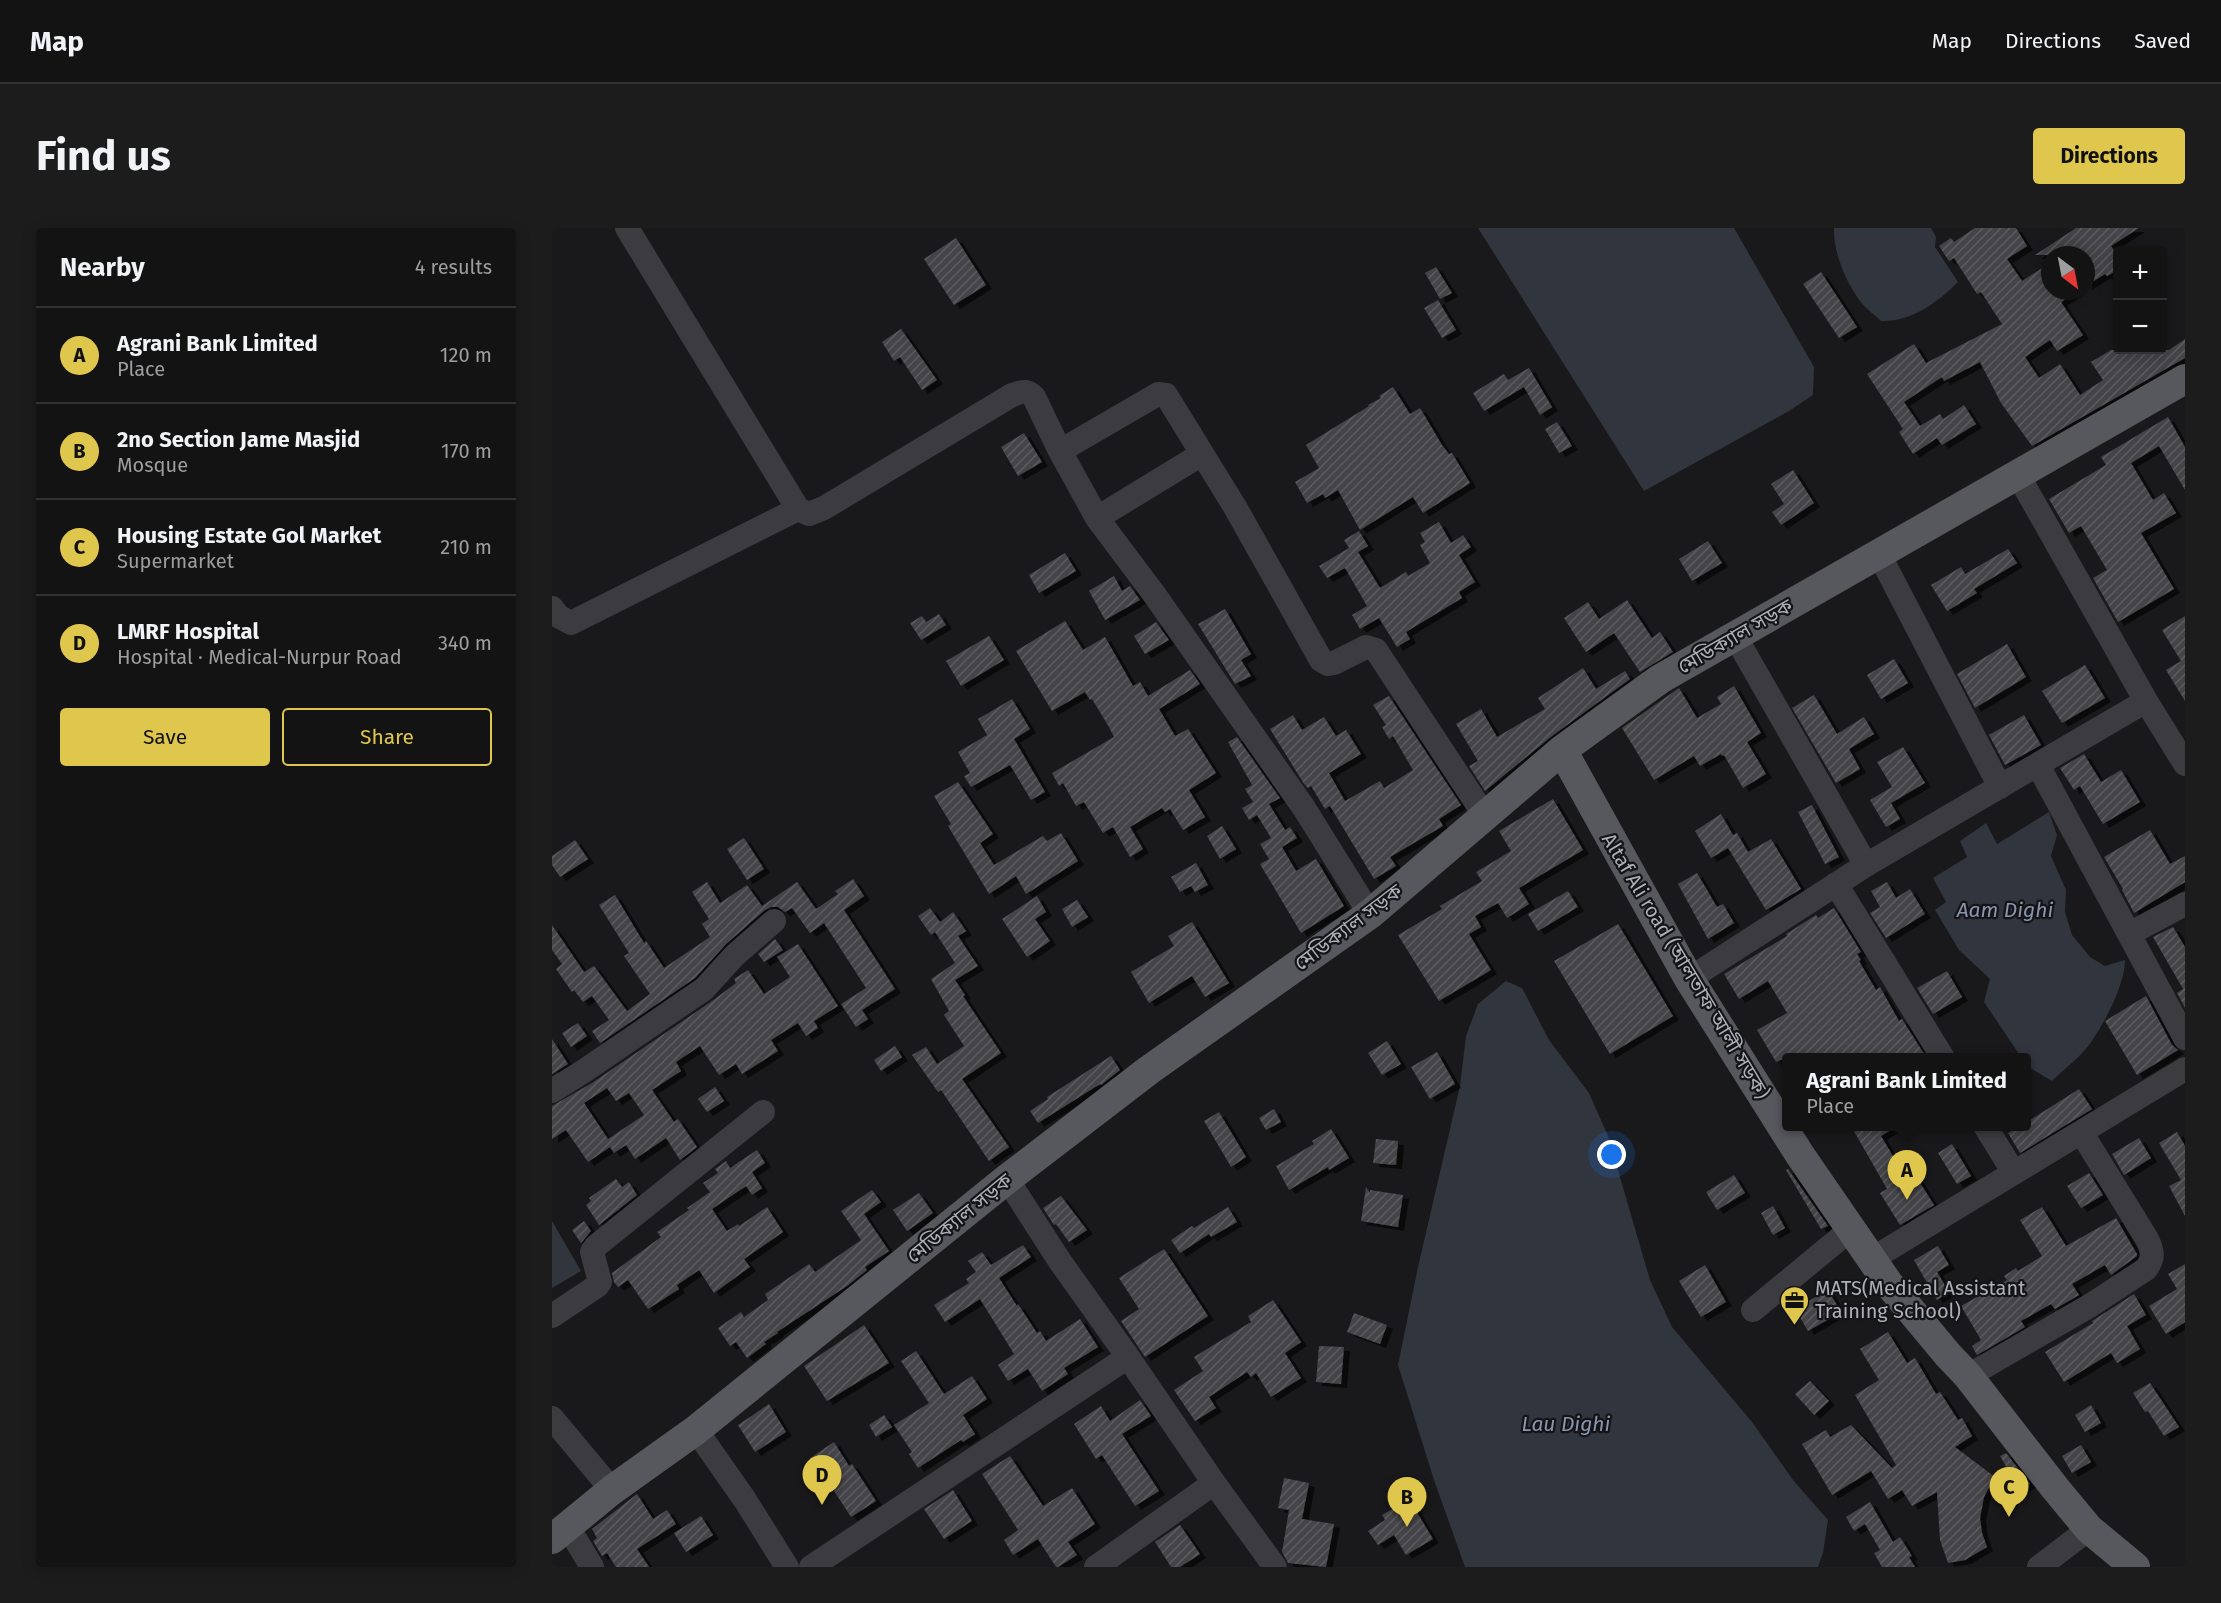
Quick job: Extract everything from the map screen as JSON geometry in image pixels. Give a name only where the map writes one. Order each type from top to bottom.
[{"type":"main road","name":"মেডিক্যাল সড়ক","points":[[560,1533],[612,1490],[696,1430],[1006,1179],[1149,1070],[1370,914],[1562,750],[1659,679],[2185,380]]},
{"type":"main road","name":"Altaf Ali road (আলতাফ আলী সড়ক)","points":[[1562,750],[1689,979],[1782,1126]]},
{"type":"main road","name":"Altaf Ali road (আলতাফ আলী সড়ক)","points":[[1785,1131],[1888,1282],[1968,1376],[2055,1488],[2090,1528],[2135,1567]]},
{"type":"street","points":[[627,228],[798,509],[809,514],[824,508],[997,404],[1024,391],[1029,392],[1034,397],[1060,451],[1097,518],[1154,594],[1304,808],[1370,914]]},
{"type":"street","points":[[1060,451],[1161,393],[1168,398],[1235,507],[1321,660],[1328,664],[1334,663],[1366,647],[1376,650],[1485,816]]},
{"type":"street","points":[[1097,518],[1202,454]]},
{"type":"street","points":[[2018,475],[2146,701],[2185,764]]},
{"type":"street","points":[[552,608],[558,616],[570,623],[798,509]]},
{"type":"street","points":[[1879,554],[2000,787]]},
{"type":"street","points":[[1735,636],[1866,865]]},
{"type":"street","points":[[1689,979],[1866,865],[2146,701]]},
{"type":"street","points":[[2037,765],[2185,1038]]},
{"type":"street","points":[[1836,884],[1939,1053]]},
{"type":"street","points":[[2129,934],[2185,904]]},
{"type":"street","points":[[552,1091],[704,989],[735,955],[774,921]]},
{"type":"street","points":[[1872,1259],[2185,1069]]},
{"type":"street","points":[[552,1316],[600,1282],[592,1252],[596,1246],[763,1112]]},
{"type":"street","points":[[1988,1131],[2014,1173]]},
{"type":"street","points":[[1968,1376],[2091,1305],[2146,1269],[2151,1261],[2153,1251],[2147,1239],[2081,1132]]},
{"type":"street","points":[[1006,1179],[1059,1260],[1275,1567]]},
{"type":"street","points":[[1753,1310],[1851,1229]]},
{"type":"street","points":[[811,1567],[1128,1357]]},
{"type":"street","points":[[552,1418],[612,1490]]},
{"type":"street","points":[[696,1430],[745,1500],[787,1567]]},
{"type":"street","points":[[1096,1567],[1214,1483]]},
{"type":"street","points":[[2039,1567],[2090,1528]]},
{"type":"street","points":[[560,1533],[592,1567]]},
{"type":"water","points":[[1478,228],[1734,228],[1814,367],[1813,395],[1789,411],[1644,491]]},
{"type":"water","points":[[1834,228],[1931,228],[1936,237],[1935,247],[1958,282],[1923,310],[1903,318],[1881,321],[1862,304],[1850,285],[1838,257]]},
{"type":"water","name":"Aam Dighi","points":[[2049,812],[2057,835],[2051,856],[2066,890],[2065,912],[2072,935],[2090,957],[2105,966],[2125,960],[2118,992],[2101,1026],[2085,1050],[2052,1081],[2031,1068],[2031,1053],[2018,1053],[1984,1002],[1990,979],[1959,950],[1935,910],[1946,902],[1933,878],[1967,857],[1960,841],[1986,823],[1997,844]]},
{"type":"water","name":"Lau Dighi","points":[[1506,981],[1522,988],[1549,1040],[1589,1093],[1608,1136],[1650,1280],[1672,1327],[1752,1422],[1793,1480],[1828,1520],[1823,1553],[1818,1567],[1465,1567],[1434,1480],[1398,1365],[1460,1086],[1466,1036],[1478,1004]]},
{"type":"water","points":[[552,1221],[581,1271],[552,1288]]},
{"type":"building","points":[[1975,228],[2016,228],[2027,246],[2007,259],[2022,281],[2041,269],[2041,300],[2064,300],[2061,302],[2083,335],[2057,351],[2050,340],[2025,357],[2039,378],[2060,364],[2080,395],[2103,380],[2091,362],[2111,350],[2113,354],[2167,354],[2167,350],[2185,339],[2185,358],[2032,446],[2001,403],[1980,362],[1944,381],[1942,377],[1904,402],[1920,426],[1940,414],[1943,419],[1964,405],[1976,424],[1942,445],[1937,438],[1913,454],[1899,432],[1903,429],[1867,374],[1914,344],[1926,363],[2002,324],[1981,292],[1977,294],[1954,258],[1949,261],[1939,246],[1951,238],[1954,242]]},
{"type":"building","points":[[2076,228],[2139,228],[2111,246],[2113,273],[2107,276],[2105,274],[2095,280],[2095,246],[2049,246]]},
{"type":"building","points":[[956,238],[986,285],[954,305],[924,259]]},
{"type":"building","points":[[1436,267],[1452,293],[1440,299],[1425,273]]},
{"type":"building","points":[[1821,272],[1857,327],[1839,338],[1803,284]]},
{"type":"building","points":[[1438,300],[1456,330],[1442,338],[1424,308]]},
{"type":"building","points":[[901,329],[937,380],[922,390],[900,357],[894,361],[882,342]]},
{"type":"building","points":[[1529,368],[1552,407],[1540,415],[1524,387],[1484,411],[1473,393],[1504,374],[1508,380]]},
{"type":"building","points":[[1393,387],[1410,414],[1420,408],[1442,445],[1449,454],[1452,453],[1470,483],[1423,513],[1413,497],[1360,530],[1338,490],[1325,498],[1323,494],[1307,503],[1295,482],[1319,468],[1306,445],[1381,398],[1379,396]]},
{"type":"building","points":[[2168,417],[2185,447],[2185,490],[2159,446],[2131,463],[2153,500],[2164,493],[2176,513],[2141,533],[2174,589],[2118,622],[2093,578],[2107,570],[2081,526],[2069,533],[2049,499],[2106,465],[2101,457]]},
{"type":"building","points":[[1557,422],[1572,446],[1559,453],[1545,429]]},
{"type":"building","points":[[1024,433],[1042,462],[1018,476],[1001,447]]},
{"type":"building","points":[[1793,470],[1814,503],[1781,525],[1772,512],[1784,504],[1771,484]]},
{"type":"building","points":[[1439,522],[1451,543],[1463,535],[1471,547],[1459,555],[1475,582],[1459,592],[1462,598],[1406,632],[1410,639],[1397,647],[1379,618],[1360,629],[1352,615],[1367,606],[1345,568],[1327,578],[1319,566],[1349,548],[1344,540],[1359,531],[1368,546],[1358,552],[1380,588],[1406,572],[1408,576],[1430,563],[1420,545],[1425,542],[1420,533]]},
{"type":"building","points":[[1708,541],[1722,563],[1692,581],[1679,559]]},
{"type":"building","points":[[2008,549],[2017,563],[1974,589],[1977,593],[1947,611],[1931,585],[1961,567],[1965,574]]},
{"type":"building","points":[[1065,553],[1076,571],[1039,593],[1029,575]]},
{"type":"building","points":[[1114,576],[1122,591],[1130,586],[1140,600],[1105,620],[1089,591]]},
{"type":"building","points":[[1627,600],[1652,638],[1660,632],[1673,652],[1640,672],[1614,633],[1586,652],[1564,618],[1588,602],[1599,619]]},
{"type":"building","points":[[1225,609],[1251,654],[1241,660],[1251,676],[1235,684],[1198,624]]},
{"type":"building","points":[[939,614],[946,625],[921,640],[910,623],[922,616],[926,622]]},
{"type":"building","points":[[2185,616],[2185,701],[2166,670],[2181,661],[2162,630]]},
{"type":"building","points":[[1065,621],[1083,650],[1105,637],[1133,686],[1140,682],[1148,696],[1190,670],[1200,684],[1159,709],[1175,736],[1188,729],[1216,773],[1189,790],[1205,817],[1183,830],[1170,809],[1165,812],[1162,808],[1130,827],[1143,849],[1130,857],[1113,827],[1103,833],[1084,802],[1076,806],[1063,783],[1059,786],[1052,773],[1114,737],[1109,727],[1092,699],[1090,700],[1085,692],[1052,711],[1016,651]]},
{"type":"building","points":[[1156,622],[1169,640],[1145,654],[1134,636]]},
{"type":"building","points":[[989,636],[1004,660],[961,686],[946,661]]},
{"type":"building","points":[[2007,644],[2026,677],[1975,708],[1957,674]]},
{"type":"building","points":[[1894,659],[1908,683],[1881,699],[1867,675]]},
{"type":"building","points":[[2085,665],[2105,698],[2062,723],[2042,691]]},
{"type":"building","points":[[1583,668],[1596,689],[1625,671],[1630,679],[1552,736],[1485,791],[1469,766],[1478,761],[1456,724],[1481,709],[1497,737],[1545,709],[1538,698]]},
{"type":"building","points":[[1734,686],[1761,733],[1747,742],[1766,774],[1743,788],[1724,755],[1721,754],[1700,766],[1694,756],[1654,780],[1622,728],[1679,688],[1697,718],[1721,704],[1717,697]]},
{"type":"building","points":[[1814,695],[1837,734],[1864,717],[1874,734],[1849,749],[1860,769],[1836,783],[1792,708]]},
{"type":"building","points":[[1389,696],[1461,805],[1439,819],[1443,826],[1390,857],[1396,866],[1374,879],[1330,806],[1325,809],[1311,786],[1308,788],[1304,784],[1270,729],[1293,715],[1302,730],[1324,717],[1336,736],[1346,730],[1361,754],[1329,773],[1345,801],[1380,781],[1384,788],[1413,770],[1393,736],[1389,739],[1382,727],[1386,725],[1373,705]]},
{"type":"building","points":[[1012,699],[1030,729],[1014,739],[1045,792],[1031,800],[1010,765],[971,787],[964,776],[970,773],[958,752],[987,735],[978,719]]},
{"type":"building","points":[[2024,715],[2041,745],[2005,765],[1989,735]]},
{"type":"building","points":[[1237,737],[1280,798],[1269,804],[1285,830],[1290,827],[1297,838],[1282,847],[1296,871],[1316,859],[1344,906],[1301,933],[1260,864],[1269,859],[1260,844],[1271,838],[1257,815],[1249,820],[1242,808],[1253,802],[1245,789],[1252,785],[1228,742]]},
{"type":"building","points":[[1903,747],[1925,783],[1891,803],[1900,819],[1886,827],[1870,800],[1892,787],[1877,762]]},
{"type":"building","points":[[2084,754],[2101,782],[2121,770],[2140,802],[2103,824],[2080,786],[2074,790],[2060,768]]},
{"type":"building","points":[[958,782],[993,834],[980,843],[994,865],[1043,836],[1047,841],[1061,833],[1078,861],[1026,894],[1016,876],[989,894],[948,826],[951,824],[934,796]]},
{"type":"building","points":[[1553,799],[1583,850],[1519,888],[1529,904],[1507,918],[1498,903],[1475,916],[1481,927],[1469,934],[1491,970],[1439,1001],[1398,935],[1442,909],[1440,906],[1482,881],[1476,872],[1511,851],[1499,831]]},
{"type":"building","points":[[1812,805],[1839,857],[1825,864],[1798,812]]},
{"type":"building","points":[[1721,814],[1733,835],[1737,833],[1748,852],[1771,839],[1801,889],[1766,910],[1728,848],[1711,858],[1695,831]]},
{"type":"building","points":[[1222,826],[1236,849],[1220,859],[1207,836]]},
{"type":"building","points":[[2150,830],[2170,864],[2185,856],[2185,882],[2134,913],[2104,857]]},
{"type":"building","points":[[744,838],[764,869],[747,880],[727,849]]},
{"type":"building","points":[[575,840],[588,859],[560,877],[552,865],[552,856]]},
{"type":"building","points":[[1196,863],[1208,885],[1195,892],[1191,886],[1180,892],[1171,877]]},
{"type":"building","points":[[1697,873],[1717,907],[1723,904],[1734,923],[1708,939],[1678,884]]},
{"type":"building","points":[[853,879],[864,896],[844,910],[895,989],[862,1010],[868,1019],[856,1027],[841,1004],[866,988],[824,923],[810,933],[792,908],[785,912],[778,907],[765,910],[726,944],[695,978],[600,1043],[592,1031],[609,1020],[592,996],[583,1002],[574,990],[572,992],[556,969],[562,964],[552,950],[552,925],[584,972],[594,966],[627,1011],[650,994],[624,956],[629,953],[599,905],[615,895],[644,943],[646,941],[664,968],[710,937],[702,924],[709,919],[692,892],[707,882],[720,903],[747,885],[762,906],[797,882],[816,909],[838,894],[835,891]]},
{"type":"building","points":[[1887,882],[1896,898],[1910,889],[1925,914],[1886,938],[1870,913],[1880,907],[1871,891]]},
{"type":"building","points":[[1568,891],[1578,907],[1538,931],[1528,914]]},
{"type":"building","points":[[1037,896],[1046,912],[1035,919],[1050,941],[1027,957],[1002,919]]},
{"type":"building","points":[[1077,900],[1088,917],[1072,927],[1062,909]]},
{"type":"building","points":[[930,908],[940,922],[953,912],[966,931],[958,936],[978,966],[955,980],[1001,1053],[962,1079],[1009,1147],[989,1161],[941,1090],[938,1092],[912,1055],[926,1047],[937,1064],[964,1046],[944,1015],[949,1011],[931,979],[955,963],[935,932],[931,935],[918,916]]},
{"type":"building","points":[[1834,908],[1861,952],[1857,954],[1861,960],[1859,961],[1876,990],[1880,987],[1899,1021],[1902,1019],[1923,1053],[1782,1053],[1782,1059],[1776,1062],[1757,1030],[1787,1013],[1768,981],[1739,999],[1724,974],[1787,936],[1786,934],[1816,915],[1818,918]]},
{"type":"building","points":[[1192,922],[1229,983],[1205,997],[1192,976],[1149,1003],[1131,972],[1174,946],[1168,936]]},
{"type":"building","points":[[1618,924],[1673,1016],[1610,1054],[1554,961]]},
{"type":"building","points":[[2173,927],[2185,947],[2185,1008],[2177,993],[2183,989],[2153,937]]},
{"type":"building","points":[[775,939],[783,950],[764,962],[758,954]]},
{"type":"building","points":[[798,944],[838,1006],[814,1021],[818,1028],[806,1036],[798,1023],[771,1040],[778,1051],[742,1074],[736,1064],[719,1075],[700,1046],[676,1062],[681,1071],[652,1090],[674,1122],[678,1119],[697,1147],[680,1160],[666,1138],[635,1159],[626,1145],[614,1153],[610,1147],[588,1162],[566,1130],[552,1139],[552,1106],[592,1083],[712,1001],[736,983],[734,979],[748,970],[764,994],[790,977],[777,957]],"holes":[[[607,1088],[616,1101],[629,1093],[644,1115],[608,1139],[584,1103]]]},
{"type":"building","points":[[1947,971],[1962,997],[1933,1014],[1917,988]]},
{"type":"building","points":[[2146,996],[2172,1045],[2178,1050],[2137,1075],[2105,1021]]},
{"type":"building","points":[[578,1023],[587,1036],[571,1047],[562,1033]]},
{"type":"building","points":[[552,1039],[568,1064],[552,1074]]},
{"type":"building","points":[[1387,1041],[1401,1064],[1382,1075],[1368,1053]]},
{"type":"building","points":[[895,1046],[902,1057],[881,1071],[874,1060]]},
{"type":"building","points":[[1437,1052],[1455,1084],[1430,1099],[1411,1067]]},
{"type":"building","points":[[1111,1056],[1120,1070],[1101,1085],[1038,1123],[1030,1111],[1048,1099],[1047,1097]]},
{"type":"building","points":[[715,1087],[724,1101],[707,1112],[698,1099]]},
{"type":"building","points":[[2079,1089],[2092,1109],[2020,1153],[2008,1133],[2031,1131],[2031,1119]]},
{"type":"building","points":[[1274,1109],[1281,1122],[1266,1130],[1259,1118]]},
{"type":"building","points":[[1219,1112],[1246,1157],[1231,1167],[1204,1121]]},
{"type":"building","points":[[1331,1129],[1349,1158],[1329,1170],[1328,1167],[1289,1190],[1276,1166],[1314,1144],[1312,1141]]},
{"type":"building","points":[[1854,1131],[1889,1131],[1881,1136],[1906,1178],[1914,1173],[1934,1205],[1900,1225],[1880,1193],[1887,1189]]},
{"type":"building","points":[[2177,1132],[2185,1146],[2185,1216],[2169,1186],[2181,1180],[2159,1143]]},
{"type":"building","points":[[2139,1138],[2151,1158],[2124,1175],[2112,1154]]},
{"type":"building","points":[[1376,1139],[1398,1141],[1396,1165],[1373,1163]]},
{"type":"building","points":[[1952,1144],[1971,1176],[1957,1184],[1938,1153]]},
{"type":"building","points":[[757,1150],[765,1163],[752,1172],[762,1188],[752,1195],[746,1186],[712,1209],[727,1231],[738,1224],[739,1226],[767,1207],[783,1232],[744,1259],[750,1267],[714,1293],[699,1270],[677,1285],[679,1289],[648,1309],[628,1280],[618,1287],[612,1273],[661,1237],[657,1232],[710,1192],[703,1183],[718,1173],[715,1169],[726,1161],[730,1168]]},
{"type":"building","points":[[1788,1169],[1828,1226],[1821,1229],[1786,1170]]},
{"type":"building","points":[[2089,1173],[2103,1195],[2081,1208],[2067,1186]]},
{"type":"building","points":[[1734,1175],[1745,1193],[1717,1210],[1706,1192]]},
{"type":"building","points":[[616,1179],[622,1187],[629,1182],[637,1195],[599,1225],[586,1205],[591,1201],[589,1198]]},
{"type":"building","points":[[1366,1187],[1370,1193],[1370,1190],[1403,1195],[1398,1227],[1361,1221]]},
{"type":"building","points":[[872,1190],[881,1202],[864,1214],[889,1251],[865,1267],[867,1270],[847,1286],[777,1332],[764,1342],[766,1344],[747,1358],[736,1342],[730,1346],[718,1328],[741,1312],[744,1317],[768,1300],[765,1294],[809,1264],[815,1272],[861,1240],[841,1211]]},
{"type":"building","points":[[919,1193],[933,1213],[907,1231],[893,1210]]},
{"type":"building","points":[[1061,1196],[1087,1230],[1069,1242],[1043,1208]]},
{"type":"building","points":[[1773,1206],[1785,1228],[1773,1235],[1761,1213]]},
{"type":"building","points":[[1228,1207],[1237,1222],[1211,1237],[1209,1234],[1180,1253],[1171,1240]]},
{"type":"building","points":[[2042,1207],[2066,1246],[2116,1218],[2137,1256],[2111,1275],[2105,1265],[2072,1284],[2079,1295],[2055,1309],[2051,1304],[2021,1321],[2025,1327],[1977,1355],[1972,1346],[1981,1340],[1961,1306],[2007,1280],[2004,1276],[2016,1268],[2018,1271],[2042,1256],[2020,1220]]},
{"type":"building","points":[[584,1221],[591,1231],[581,1243],[572,1230]]},
{"type":"building","points":[[1023,1245],[1031,1257],[999,1278],[1017,1306],[1018,1304],[1037,1333],[1040,1331],[1046,1341],[1080,1319],[1098,1347],[1064,1368],[1068,1374],[1042,1391],[1028,1369],[1008,1381],[998,1365],[1014,1354],[980,1299],[945,1322],[934,1305],[969,1283],[966,1279],[976,1272],[968,1261],[982,1252],[991,1265]]},
{"type":"building","points":[[1938,1246],[1949,1265],[1937,1272],[1949,1292],[1937,1300],[1914,1260]]},
{"type":"building","points":[[1164,1249],[1208,1316],[1145,1357],[1121,1321],[1139,1309],[1119,1278]]},
{"type":"building","points":[[2185,1264],[2185,1322],[2166,1334],[2149,1306],[2177,1289],[2168,1274]]},
{"type":"building","points":[[1705,1265],[1726,1302],[1701,1317],[1679,1281]]},
{"type":"building","points":[[1828,1290],[1841,1312],[1808,1331],[1795,1309]]},
{"type":"building","points":[[2134,1294],[2146,1315],[2127,1326],[2140,1349],[2117,1363],[2111,1353],[2064,1382],[2045,1352],[2093,1323],[2092,1321]]},
{"type":"building","points":[[1273,1300],[1301,1342],[1285,1353],[1301,1378],[1271,1397],[1256,1373],[1251,1377],[1247,1372],[1209,1397],[1216,1408],[1195,1421],[1174,1390],[1203,1371],[1194,1357],[1251,1322],[1248,1316]]},
{"type":"building","points":[[1354,1313],[1387,1325],[1380,1344],[1347,1332]]},
{"type":"building","points":[[864,1325],[889,1363],[827,1401],[804,1366]]},
{"type":"building","points":[[1888,1332],[1907,1363],[1915,1358],[1936,1394],[1940,1392],[1958,1420],[1962,1418],[1972,1436],[1955,1447],[1995,1477],[1984,1497],[1980,1518],[1987,1547],[1965,1560],[1948,1563],[1940,1540],[1937,1492],[1912,1506],[1902,1490],[1888,1499],[1871,1471],[1832,1495],[1802,1444],[1826,1430],[1830,1437],[1851,1425],[1892,1468],[1896,1465],[1855,1395],[1879,1380],[1860,1349]]},
{"type":"building","points":[[1319,1346],[1344,1347],[1341,1384],[1316,1382]]},
{"type":"building","points":[[916,1351],[944,1394],[972,1376],[987,1399],[963,1415],[975,1434],[963,1442],[961,1440],[918,1468],[909,1454],[912,1452],[894,1425],[929,1403],[901,1361]]},
{"type":"building","points":[[1810,1381],[1829,1401],[1814,1415],[1795,1394]]},
{"type":"building","points":[[2150,1383],[2179,1427],[2164,1436],[2133,1393]]},
{"type":"building","points":[[1140,1400],[1151,1416],[1122,1434],[1159,1491],[1135,1506],[1102,1455],[1096,1459],[1074,1424],[1101,1406],[1110,1421]]},
{"type":"building","points":[[769,1404],[786,1432],[755,1452],[738,1425]]},
{"type":"building","points":[[2091,1405],[2101,1423],[2085,1432],[2075,1415]]},
{"type":"building","points":[[884,1415],[892,1427],[876,1437],[869,1425]]},
{"type":"building","points":[[834,1442],[849,1466],[852,1464],[876,1501],[851,1517],[810,1458]]},
{"type":"building","points":[[2081,1445],[2091,1462],[2072,1473],[2062,1456]]},
{"type":"building","points":[[2006,1453],[2030,1484],[2020,1490],[2000,1456]]},
{"type":"building","points":[[1010,1456],[1043,1506],[1072,1488],[1095,1524],[1068,1542],[1077,1555],[1058,1567],[1038,1539],[1013,1555],[1004,1540],[1018,1530],[982,1474]]},
{"type":"building","points":[[1284,1478],[1309,1483],[1302,1519],[1334,1524],[1326,1567],[1288,1563],[1282,1552],[1289,1510],[1278,1508]]},
{"type":"building","points":[[953,1490],[972,1521],[944,1539],[924,1509]]},
{"type":"building","points":[[637,1494],[653,1519],[667,1510],[676,1524],[637,1549],[649,1567],[616,1567],[607,1553],[602,1556],[593,1541],[597,1538],[592,1529]]},
{"type":"building","points":[[1409,1499],[1433,1539],[1406,1555],[1394,1535],[1378,1545],[1368,1531],[1385,1520],[1382,1515]]},
{"type":"building","points":[[1870,1502],[1893,1542],[1900,1537],[1912,1556],[1909,1557],[1915,1567],[1882,1567],[1874,1553],[1880,1550],[1865,1524],[1854,1531],[1846,1517]]},
{"type":"building","points":[[701,1516],[713,1535],[686,1552],[674,1533]]},
{"type":"building","points":[[1180,1525],[1200,1554],[1180,1567],[1171,1567],[1155,1542]]},
{"type":"place","name":"Agrani Bank Limited","points":[[1907,1200]]},
{"type":"place","name":"MATS(Medical Assistant Training School)","points":[[1794,1326]]},
{"type":"place","name":"LMRF Hospital","points":[[822,1505]]},
{"type":"place","name":"Housing Estate Gol Market","points":[[2009,1517]]},
{"type":"place","name":"2no Section Jame Masjid","points":[[1407,1527]]}]
